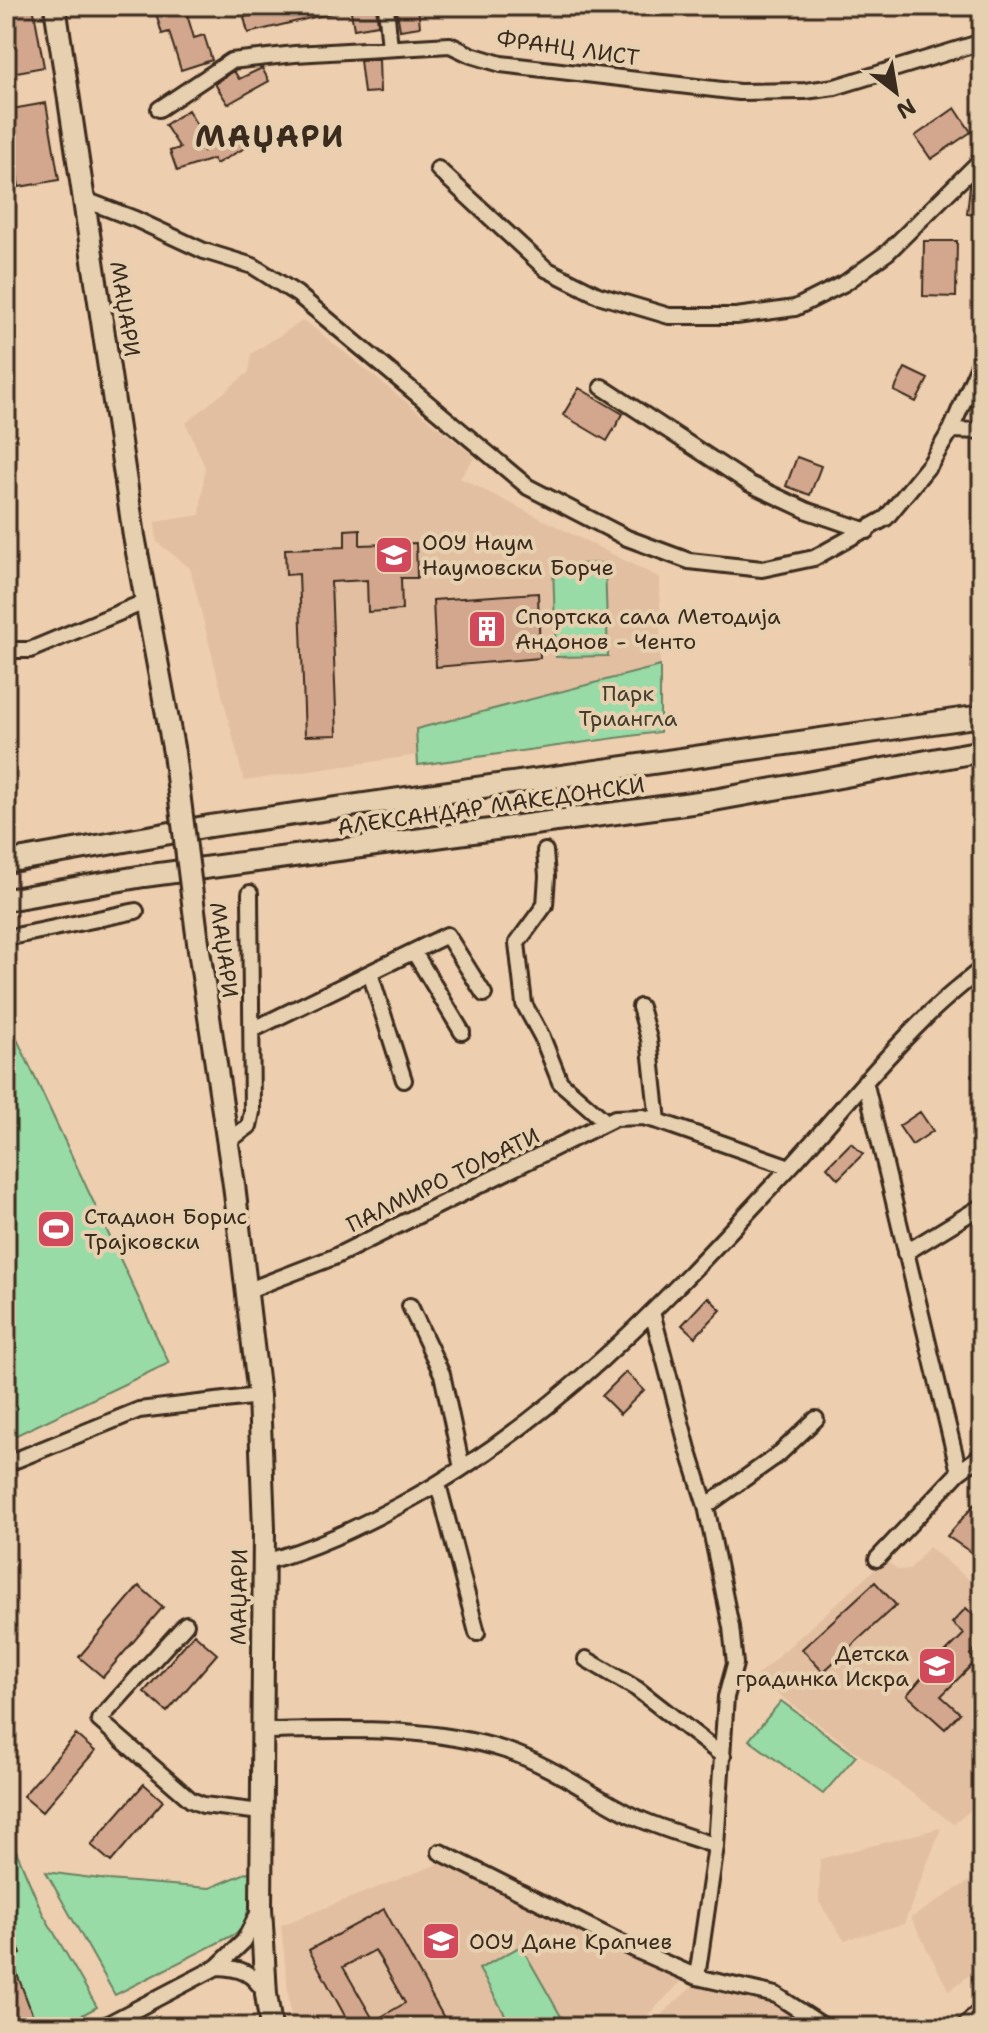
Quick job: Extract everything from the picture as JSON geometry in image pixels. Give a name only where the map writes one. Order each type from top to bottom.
[{"type":"street","name":"МАЏАРИ","points":[[55,6],[134,536],[174,753],[259,1396],[263,1562],[261,1908],[271,2027]]},
{"type":"street","points":[[386,6],[390,48]]},
{"type":"street","name":"ФРАНЦ ЛИСТ","points":[[159,109],[231,61],[295,54],[450,45],[501,64],[739,92],[805,91],[835,87],[982,42]]},
{"type":"street","points":[[438,169],[546,269],[585,289],[669,316],[736,316],[795,308],[845,283],[888,252],[982,159]]},
{"type":"street","points":[[83,199],[204,251],[262,271],[297,294],[528,487],[627,538],[689,561],[762,569],[814,558],[886,518],[931,463],[951,430],[982,358]]},
{"type":"street","points":[[602,387],[750,484],[808,511],[867,531]]},
{"type":"street","points":[[951,430],[982,431]]},
{"type":"street","points":[[9,653],[30,650],[147,601]]},
{"type":"street","name":"АЛЕКСАНДАР МАКЕДОНСКИ","points":[[6,862],[210,826],[982,716]]},
{"type":"street","name":"АЛЕКСАНДАР МАКЕДОНСКИ","points":[[6,900],[144,876],[714,800],[982,751]]},
{"type":"street","points":[[545,851],[545,905],[517,943],[524,1004],[542,1037],[560,1082],[606,1122]]},
{"type":"street","points":[[227,1142],[249,1126],[253,1080],[250,893]]},
{"type":"street","points":[[6,938],[136,911]]},
{"type":"street","points":[[252,1030],[447,935],[484,994]]},
{"type":"street","points":[[414,952],[462,1032]]},
{"type":"street","points":[[263,1562],[340,1536],[438,1484],[522,1428],[565,1394],[652,1312],[790,1167],[924,1018],[982,968]]},
{"type":"street","points":[[370,973],[404,1080]]},
{"type":"street","points":[[640,1007],[649,1039],[658,1121]]},
{"type":"street","points":[[865,1081],[959,1472]]},
{"type":"street","name":"ПАЛМИРО ТОЉАТИ","points":[[246,1291],[334,1257],[606,1122],[627,1117],[658,1121],[790,1167]]},
{"type":"street","points":[[905,1253],[982,1206]]},
{"type":"street","points":[[410,1306],[442,1374],[462,1468]]},
{"type":"street","points":[[652,1312],[706,1506],[731,1627],[735,1664],[726,1697],[716,1846],[697,1977]]},
{"type":"street","points":[[6,1464],[139,1410],[259,1396]]},
{"type":"street","points":[[706,1506],[779,1454],[816,1419]]},
{"type":"street","points":[[877,1559],[959,1472],[982,1455]]},
{"type":"street","points":[[438,1484],[477,1633]]},
{"type":"street","points":[[186,1624],[99,1720],[191,1800],[203,1805],[261,1812]]},
{"type":"street","points":[[586,1659],[637,1689],[723,1756]]},
{"type":"street","points":[[261,1731],[370,1730],[478,1743],[526,1758],[626,1813],[716,1846]]},
{"type":"street","points":[[440,1852],[638,1951],[697,1977],[776,1995],[825,2027]]},
{"type":"street","name":"МАЏАРИ","points":[[102,2027],[217,1967],[244,1941],[261,1908]]},
{"type":"street","points":[[217,1967],[236,1967],[245,1971],[266,1994]]},
{"type":"street","points":[[968,2027],[982,2013]]},
{"type":"shaded area","name":"ООУ Наум Наумовски Борче","points":[[304,320],[475,457],[460,478],[660,578],[660,666],[417,729],[418,755],[244,781],[190,568],[157,542],[155,522],[200,515],[205,467],[186,423],[249,372],[251,354]]},
{"type":"shaded area","points":[[929,1547],[982,1590],[982,1801],[954,1824],[755,1677],[885,1560],[898,1570],[910,1569]]},
{"type":"shaded area","points":[[941,1828],[904,1924],[844,1940],[819,1902],[820,1859]]},
{"type":"shaded area","name":"ООУ Дане Крапчев","points":[[443,1862],[682,1981],[636,2027],[292,2027],[281,1925]]},
{"type":"shaded area","points":[[982,1873],[982,1965],[949,1991],[911,1918]]},
{"type":"shaded area","points":[[706,1974],[763,1992],[819,2027],[648,2027]]},
{"type":"green space","points":[[605,563],[608,656],[556,657],[553,565]]},
{"type":"green space","name":"Парк Триангла","points":[[660,666],[660,732],[418,765],[416,729]]},
{"type":"green space","name":"Стадион Борис Трајковски","points":[[6,1021],[169,1363],[6,1440]]},
{"type":"green space","points":[[781,1701],[856,1756],[823,1794],[749,1740]]},
{"type":"green space","points":[[6,1827],[42,1912],[97,2007],[60,2027],[6,2027]]},
{"type":"green space","points":[[253,1870],[253,1896],[241,1931],[115,1995],[46,1872],[210,1888]]},
{"type":"green space","points":[[521,1946],[567,2027],[512,2027],[479,1969]]},
{"type":"building","points":[[6,6],[33,6],[44,67],[6,74]]},
{"type":"building","points":[[154,6],[172,6],[175,15],[186,11],[194,38],[204,35],[212,60],[181,70],[169,32],[162,34]]},
{"type":"building","points":[[266,6],[340,6],[340,11],[248,33],[244,17],[267,12]]},
{"type":"building","points":[[350,6],[376,6],[378,25],[354,29]]},
{"type":"building","points":[[396,6],[418,6],[420,27],[400,30]]},
{"type":"building","points":[[379,59],[380,92],[364,93],[360,60]]},
{"type":"building","points":[[262,68],[269,81],[228,104],[215,84],[234,71],[239,79]]},
{"type":"building","points":[[46,103],[59,180],[19,187],[6,110]]},
{"type":"building","points":[[955,108],[971,132],[931,159],[915,136]]},
{"type":"building","points":[[188,110],[198,127],[204,151],[236,133],[245,148],[216,164],[213,159],[177,171],[170,151],[180,148],[165,125]]},
{"type":"building","points":[[974,181],[982,181],[981,216],[967,214],[970,185]]},
{"type":"building","points":[[924,241],[957,241],[956,297],[923,296]]},
{"type":"building","points":[[905,368],[928,379],[916,402],[894,391]]},
{"type":"building","points":[[579,388],[623,414],[607,441],[563,415]]},
{"type":"building","points":[[797,457],[821,466],[810,495],[786,486]]},
{"type":"building","points":[[360,529],[360,545],[416,543],[417,578],[401,578],[402,610],[368,612],[367,580],[331,582],[337,735],[305,736],[299,574],[286,575],[285,549],[345,547],[345,530]]},
{"type":"building","name":"Спортска сала Методија Андонов - Ченто","points":[[538,593],[540,658],[436,667],[433,600]]},
{"type":"building","points":[[920,1112],[933,1131],[912,1145],[899,1126]]},
{"type":"building","points":[[851,1143],[863,1154],[838,1179],[827,1167]]},
{"type":"building","points":[[708,1297],[721,1310],[695,1337],[682,1325]]},
{"type":"building","points":[[626,1372],[644,1390],[620,1414],[602,1396]]},
{"type":"building","points":[[982,1496],[982,1541],[972,1553],[947,1536]]},
{"type":"building","points":[[875,1582],[896,1605],[823,1672],[802,1649]]},
{"type":"building","points":[[139,1586],[163,1607],[103,1677],[79,1657]]},
{"type":"building","points":[[966,1608],[982,1623],[982,1642],[970,1655],[976,1661],[941,1696],[960,1713],[945,1729],[907,1695],[964,1634],[952,1623]]},
{"type":"building","points":[[194,1634],[217,1654],[167,1712],[144,1692]]},
{"type":"building","points":[[76,1735],[95,1751],[42,1812],[23,1796]]},
{"type":"building","points":[[144,1784],[163,1801],[111,1862],[91,1845]]},
{"type":"building","points":[[384,1909],[449,2027],[351,2027],[309,1950]],"holes":[[[375,1950],[405,2003],[374,2021],[343,1967]]]},
{"type":"building","points":[[6,1918],[21,1954],[11,1958],[33,2016],[9,2025],[6,2017]]},
{"type":"place","name":"ООУ Наум Наумовски Борче","points":[[394,555]]},
{"type":"place","name":"Спортска сала Методија Андонов - Ченто","points":[[487,629]]},
{"type":"place","name":"Стадион Борис Трајковски","points":[[56,1229]]},
{"type":"place","name":"Детска градинка Искра","points":[[937,1666]]},
{"type":"place","name":"ООУ Дане Крапчев","points":[[441,1941]]},
{"type":"district","name":"МАЏАРИ","points":[[270,136]]}]
